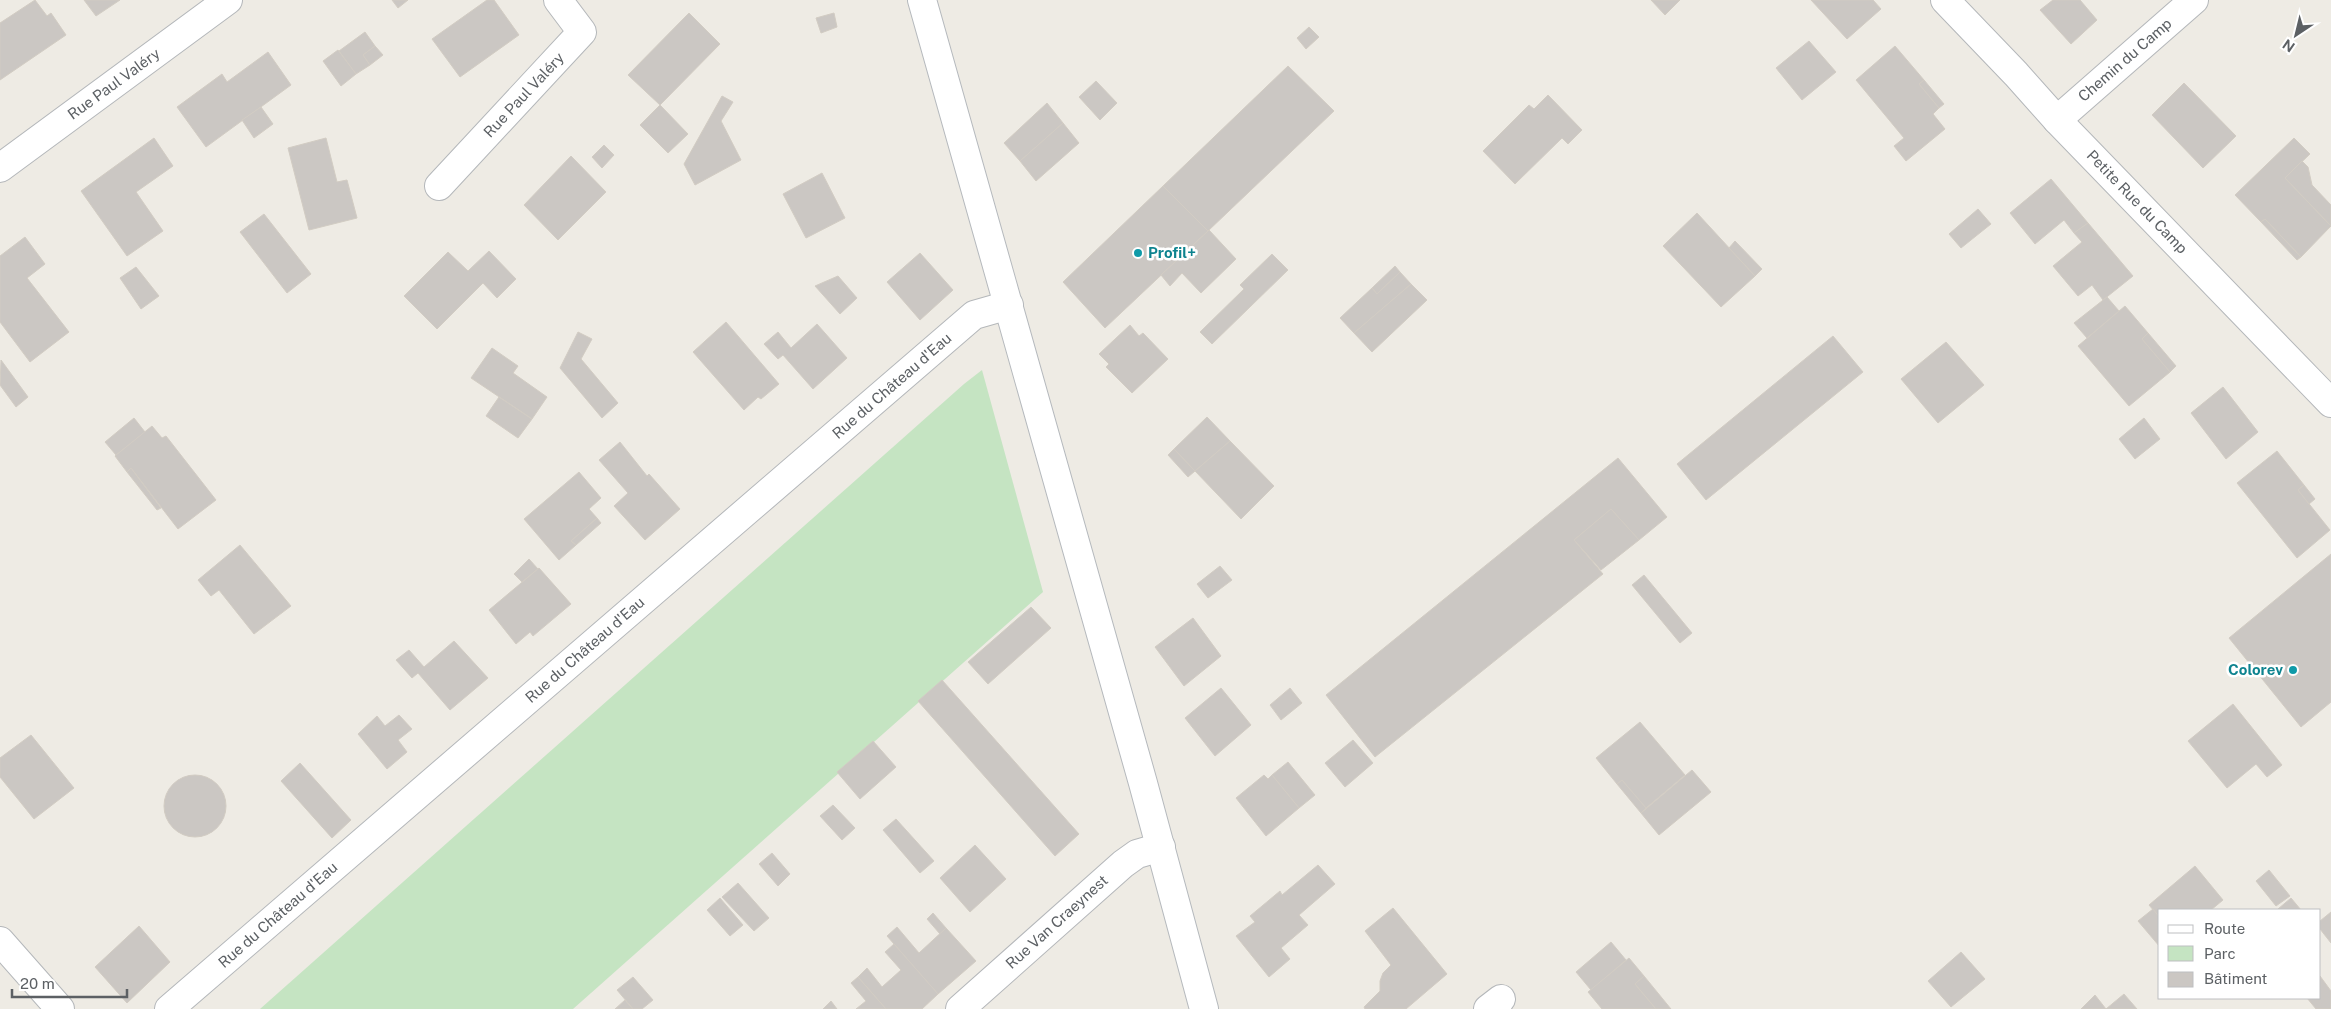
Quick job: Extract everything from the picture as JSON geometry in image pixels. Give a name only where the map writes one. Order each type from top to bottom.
[{"type":"street","name":"Rue Paul Valéry","points":[[0,168],[228,0]]},
{"type":"street","name":"Rue Paul Valéry","points":[[439,186],[582,32],[558,0]]},
{"type":"street","points":[[922,0],[1161,847],[1204,1009]]},
{"type":"street","name":"Petite Rue du Camp","points":[[1945,0],[2057,120],[2331,403]]},
{"type":"street","name":"Chemin du Camp","points":[[2057,120],[2194,0]]},
{"type":"street","name":"Rue du Château d'Eau","points":[[169,1009],[974,315],[1008,305]]},
{"type":"street","name":"Rue Van Craeynest","points":[[960,1009],[1123,864],[1137,854],[1161,847]]},
{"type":"street","points":[[0,941],[60,1009]]},
{"type":"green space","points":[[982,370],[1043,592],[573,1009],[260,1009],[964,384]]},
{"type":"building","points":[[35,0],[47,16],[51,13],[66,35],[0,80],[0,23]]},
{"type":"building","points":[[84,0],[120,0],[96,16]]},
{"type":"building","points":[[392,0],[408,0],[398,8]]},
{"type":"building","points":[[487,0],[494,0],[519,35],[460,77],[432,39]]},
{"type":"building","points":[[1651,0],[1680,0],[1665,15]]},
{"type":"building","points":[[1811,0],[1873,0],[1881,9],[1847,39]]},
{"type":"building","points":[[2053,0],[2080,0],[2097,20],[2071,44],[2040,10]]},
{"type":"building","points":[[689,13],[720,44],[660,105],[628,75]]},
{"type":"building","points":[[834,13],[837,27],[821,33],[816,18]]},
{"type":"building","points":[[1309,27],[1319,37],[1306,49],[1297,38]]},
{"type":"building","points":[[365,32],[375,46],[363,55],[370,65],[356,74],[339,51]]},
{"type":"building","points":[[1809,41],[1836,72],[1802,100],[1776,68]]},
{"type":"building","points":[[375,46],[383,55],[370,65],[363,55]]},
{"type":"building","points":[[1895,46],[1924,80],[1919,84],[1939,108],[1933,114],[1945,129],[1906,161],[1894,146],[1904,138],[1856,80]]},
{"type":"building","points":[[338,50],[356,74],[341,86],[323,61]]},
{"type":"building","points":[[268,52],[291,85],[206,147],[177,107],[222,74],[227,82]]},
{"type":"building","points":[[1288,66],[1334,111],[1208,231],[1163,186]]},
{"type":"building","points":[[1924,80],[1944,104],[1939,108],[1919,84]]},
{"type":"building","points":[[1096,81],[1117,103],[1100,120],[1079,97]]},
{"type":"building","points":[[2184,83],[2236,136],[2203,168],[2152,115]]},
{"type":"building","points":[[1548,95],[1582,130],[1568,144],[1562,138],[1515,184],[1483,151],[1529,105],[1534,109]]},
{"type":"building","points":[[722,96],[733,102],[721,121],[741,160],[695,185],[684,164]]},
{"type":"building","points":[[1047,103],[1063,123],[1020,161],[1004,143]]},
{"type":"building","points":[[660,105],[688,134],[668,153],[640,125]]},
{"type":"building","points":[[261,107],[273,124],[254,138],[242,120]]},
{"type":"building","points":[[1063,123],[1079,143],[1036,181],[1020,161]]},
{"type":"building","points":[[154,138],[173,166],[136,192],[163,231],[127,256],[81,191]]},
{"type":"building","points":[[326,138],[337,182],[347,180],[357,218],[309,230],[288,148]]},
{"type":"building","points":[[2294,138],[2310,154],[2285,178],[2331,226],[2301,257],[2265,219],[2261,222],[2235,195]]},
{"type":"building","points":[[604,145],[614,155],[602,168],[592,157]]},
{"type":"building","points":[[571,156],[606,192],[558,240],[524,205]]},
{"type":"building","points":[[2302,161],[2308,167],[2312,185],[2331,205],[2331,226],[2285,178]]},
{"type":"building","points":[[822,173],[845,218],[806,238],[783,194]]},
{"type":"building","points":[[2051,179],[2088,223],[2074,233],[2064,220],[2035,244],[2010,213]]},
{"type":"building","name":"Profil+","points":[[1163,186],[1208,231],[1105,328],[1063,282]]},
{"type":"building","points":[[1978,209],[1991,224],[1961,248],[1949,234]]},
{"type":"building","points":[[1697,213],[1755,276],[1721,307],[1663,246]]},
{"type":"building","points":[[264,214],[311,274],[287,293],[240,232]]},
{"type":"building","points":[[2265,219],[2301,257],[2297,260],[2261,222]]},
{"type":"building","points":[[2088,223],[2133,276],[2103,300],[2092,285],[2078,296],[2053,266],[2082,242],[2074,233]]},
{"type":"building","points":[[1209,230],[1236,259],[1201,293],[1182,273],[1170,286],[1161,275]]},
{"type":"building","points":[[25,237],[45,264],[27,278],[69,332],[30,362],[0,322],[0,256]]},
{"type":"building","points":[[1735,241],[1762,269],[1755,276],[1729,248]]},
{"type":"building","points":[[489,251],[516,279],[497,298],[483,283],[437,329],[404,296],[448,252],[468,271]]},
{"type":"building","points":[[920,253],[953,290],[920,320],[887,282]]},
{"type":"building","points":[[1272,254],[1288,270],[1212,344],[1200,332],[1244,289],[1240,285]]},
{"type":"building","points":[[1395,266],[1400,272],[1377,294],[1372,288]]},
{"type":"building","points":[[136,267],[159,296],[141,309],[120,278]]},
{"type":"building","points":[[1400,272],[1411,284],[1354,333],[1340,318],[1372,288],[1377,294]]},
{"type":"building","points":[[838,276],[857,298],[840,314],[815,286]]},
{"type":"building","points":[[1411,284],[1427,300],[1372,352],[1354,333]]},
{"type":"building","points":[[2107,297],[2119,311],[2087,338],[2074,323]]},
{"type":"building","points":[[2125,306],[2148,333],[2142,339],[2170,372],[2129,406],[2078,346]]},
{"type":"building","points":[[726,322],[779,384],[761,399],[758,397],[744,410],[693,352]]},
{"type":"building","points":[[817,324],[847,358],[813,389],[783,355],[778,359],[764,344],[778,332],[791,348]]},
{"type":"building","points":[[1130,325],[1139,336],[1143,333],[1168,359],[1132,393],[1106,367],[1109,364],[1099,354]]},
{"type":"building","points":[[578,332],[592,339],[581,359],[618,403],[602,418],[560,368]]},
{"type":"building","points":[[2148,333],[2176,366],[2170,372],[2142,339]]},
{"type":"building","points":[[1833,336],[1863,372],[1706,500],[1677,464]]},
{"type":"building","points":[[1946,342],[1984,385],[1938,423],[1901,379]]},
{"type":"building","points":[[492,348],[518,366],[513,373],[547,397],[532,419],[471,378]]},
{"type":"building","points":[[1,360],[28,397],[16,407],[0,385]]},
{"type":"building","points":[[2223,387],[2258,432],[2226,459],[2191,413]]},
{"type":"building","points":[[499,397],[532,419],[518,438],[486,416]]},
{"type":"building","points":[[1207,417],[1230,441],[1195,471],[1174,449]]},
{"type":"building","points":[[134,418],[145,432],[116,455],[105,442]]},
{"type":"building","points":[[2144,418],[2160,439],[2135,459],[2119,439]]},
{"type":"building","points":[[152,426],[162,438],[166,436],[216,500],[178,529],[131,468],[127,472],[115,456]]},
{"type":"building","points":[[1230,441],[1274,486],[1241,519],[1195,471]]},
{"type":"building","points":[[620,442],[647,476],[649,474],[680,509],[645,540],[614,506],[628,493],[599,460]]},
{"type":"building","points":[[1174,449],[1195,471],[1188,477],[1168,455]]},
{"type":"building","points":[[2277,451],[2304,485],[2298,490],[2330,530],[2297,558],[2237,483]]},
{"type":"building","points":[[1618,458],[1667,517],[1639,540],[1611,509],[1574,540],[1603,574],[1375,757],[1326,695]]},
{"type":"building","points":[[131,468],[161,508],[157,510],[127,472]]},
{"type":"building","points":[[579,472],[601,498],[589,509],[597,518],[571,541],[576,545],[559,560],[524,519]]},
{"type":"building","points":[[2304,485],[2315,499],[2309,504],[2298,490]]},
{"type":"building","points":[[1611,509],[1639,540],[1601,570],[1574,540]]},
{"type":"building","points":[[597,518],[601,523],[576,545],[571,541]]},
{"type":"building","points":[[240,545],[291,606],[254,634],[219,590],[211,596],[198,580]]},
{"type":"building","name":"Colorev","points":[[2331,554],[2331,702],[2301,727],[2229,638]]},
{"type":"building","points":[[529,559],[538,569],[522,582],[514,574]]},
{"type":"building","points":[[1220,566],[1232,580],[1208,598],[1197,584]]},
{"type":"building","points":[[539,568],[571,604],[533,636],[530,632],[516,644],[489,610]]},
{"type":"building","points":[[1644,575],[1692,633],[1680,643],[1632,585]]},
{"type":"building","points":[[1031,607],[1051,628],[988,684],[968,662]]},
{"type":"building","points":[[1193,618],[1221,656],[1184,686],[1155,647]]},
{"type":"building","points":[[454,641],[488,678],[450,710],[418,673],[412,678],[396,660],[409,650],[424,667]]},
{"type":"building","points":[[942,680],[1079,834],[1055,856],[918,701]]},
{"type":"building","points":[[1221,688],[1251,725],[1215,756],[1185,718]]},
{"type":"building","points":[[1290,688],[1302,703],[1281,720],[1270,705]]},
{"type":"building","points":[[2233,704],[2282,765],[2267,777],[2256,764],[2227,788],[2188,741]]},
{"type":"building","points":[[399,715],[412,729],[398,740],[407,752],[387,769],[358,734],[377,716],[385,726]]},
{"type":"building","points":[[1640,722],[1685,775],[1646,808],[1622,780],[1617,784],[1596,758]]},
{"type":"building","points":[[31,735],[74,788],[34,819],[0,777],[0,758]]},
{"type":"building","points":[[1353,740],[1373,763],[1345,787],[1325,763]]},
{"type":"building","points":[[873,741],[896,767],[860,799],[837,772]]},
{"type":"building","points":[[1288,762],[1315,795],[1299,808],[1272,775]]},
{"type":"building","points":[[300,763],[351,820],[332,838],[281,781]]},
{"type":"building","points":[[1692,770],[1711,792],[1659,835],[1641,813]]},
{"type":"building","points":[[189,775],[201,775],[217,784],[224,794],[226,806],[224,818],[217,828],[201,837],[189,837],[178,832],[169,823],[164,812],[164,800],[169,789],[178,780]]},
{"type":"building","points":[[1264,775],[1268,779],[1272,775],[1299,808],[1266,836],[1236,798]]},
{"type":"building","points":[[1622,780],[1646,808],[1641,813],[1617,784]]},
{"type":"building","points":[[833,805],[855,828],[842,840],[820,816]]},
{"type":"building","points":[[896,819],[934,861],[920,873],[883,830]]},
{"type":"building","points":[[975,845],[1006,879],[970,912],[940,878]]},
{"type":"building","points":[[772,853],[790,874],[778,886],[759,864]]},
{"type":"building","points":[[1318,865],[1335,884],[1299,915],[1308,925],[1281,948],[1290,959],[1269,977],[1236,936],[1255,922],[1250,916],[1280,891],[1282,895]]},
{"type":"building","points":[[2195,866],[2223,900],[2212,909],[2158,909],[2158,916],[2149,905]]},
{"type":"building","points":[[2269,870],[2290,896],[2276,906],[2256,881]]},
{"type":"building","points":[[738,883],[769,918],[754,931],[722,897]]},
{"type":"building","points":[[720,898],[743,925],[730,936],[707,910]]},
{"type":"building","points":[[2291,898],[2300,909],[2278,909]]},
{"type":"building","points":[[1393,908],[1447,974],[1406,1009],[1365,1009],[1364,1007],[1380,991],[1380,981],[1383,973],[1391,965],[1365,931]]},
{"type":"building","points":[[2153,909],[2158,915],[2158,945],[2138,921]]},
{"type":"building","points":[[2331,912],[2331,943],[2321,930],[2321,920]]},
{"type":"building","points":[[933,913],[946,928],[940,934],[927,919]]},
{"type":"building","points":[[139,926],[170,962],[127,1003],[95,967]]},
{"type":"building","points":[[897,927],[919,953],[946,928],[976,961],[938,994],[887,936]]},
{"type":"building","points":[[1611,942],[1626,960],[1591,990],[1576,972]]},
{"type":"building","points":[[894,944],[938,994],[922,1009],[886,1009],[858,977],[867,968],[882,987],[901,970],[885,952]]},
{"type":"building","points":[[1961,952],[1985,979],[1951,1007],[1928,981]]},
{"type":"building","points":[[1629,958],[1644,976],[1635,984],[1656,1009],[1602,1009],[1588,992]]},
{"type":"building","points":[[1644,976],[1671,1009],[1656,1009],[1635,984]]},
{"type":"building","points":[[633,977],[653,1000],[642,1009],[633,1009],[617,990]]},
{"type":"building","points":[[858,977],[886,1009],[856,1009],[866,1001],[851,983]]},
{"type":"building","points":[[2321,977],[2331,991],[2331,1009],[2316,1009],[2308,999],[2321,999]]},
{"type":"building","points":[[2124,994],[2137,1009],[2106,1009]]},
{"type":"building","points":[[2095,995],[2106,1009],[2081,1009]]},
{"type":"building","points":[[625,1000],[633,1009],[615,1009]]},
{"type":"building","points":[[831,1001],[837,1009],[823,1009]]},
{"type":"place","name":"Profil+","points":[[1138,253]]},
{"type":"place","name":"Colorev","points":[[2293,670]]}]
